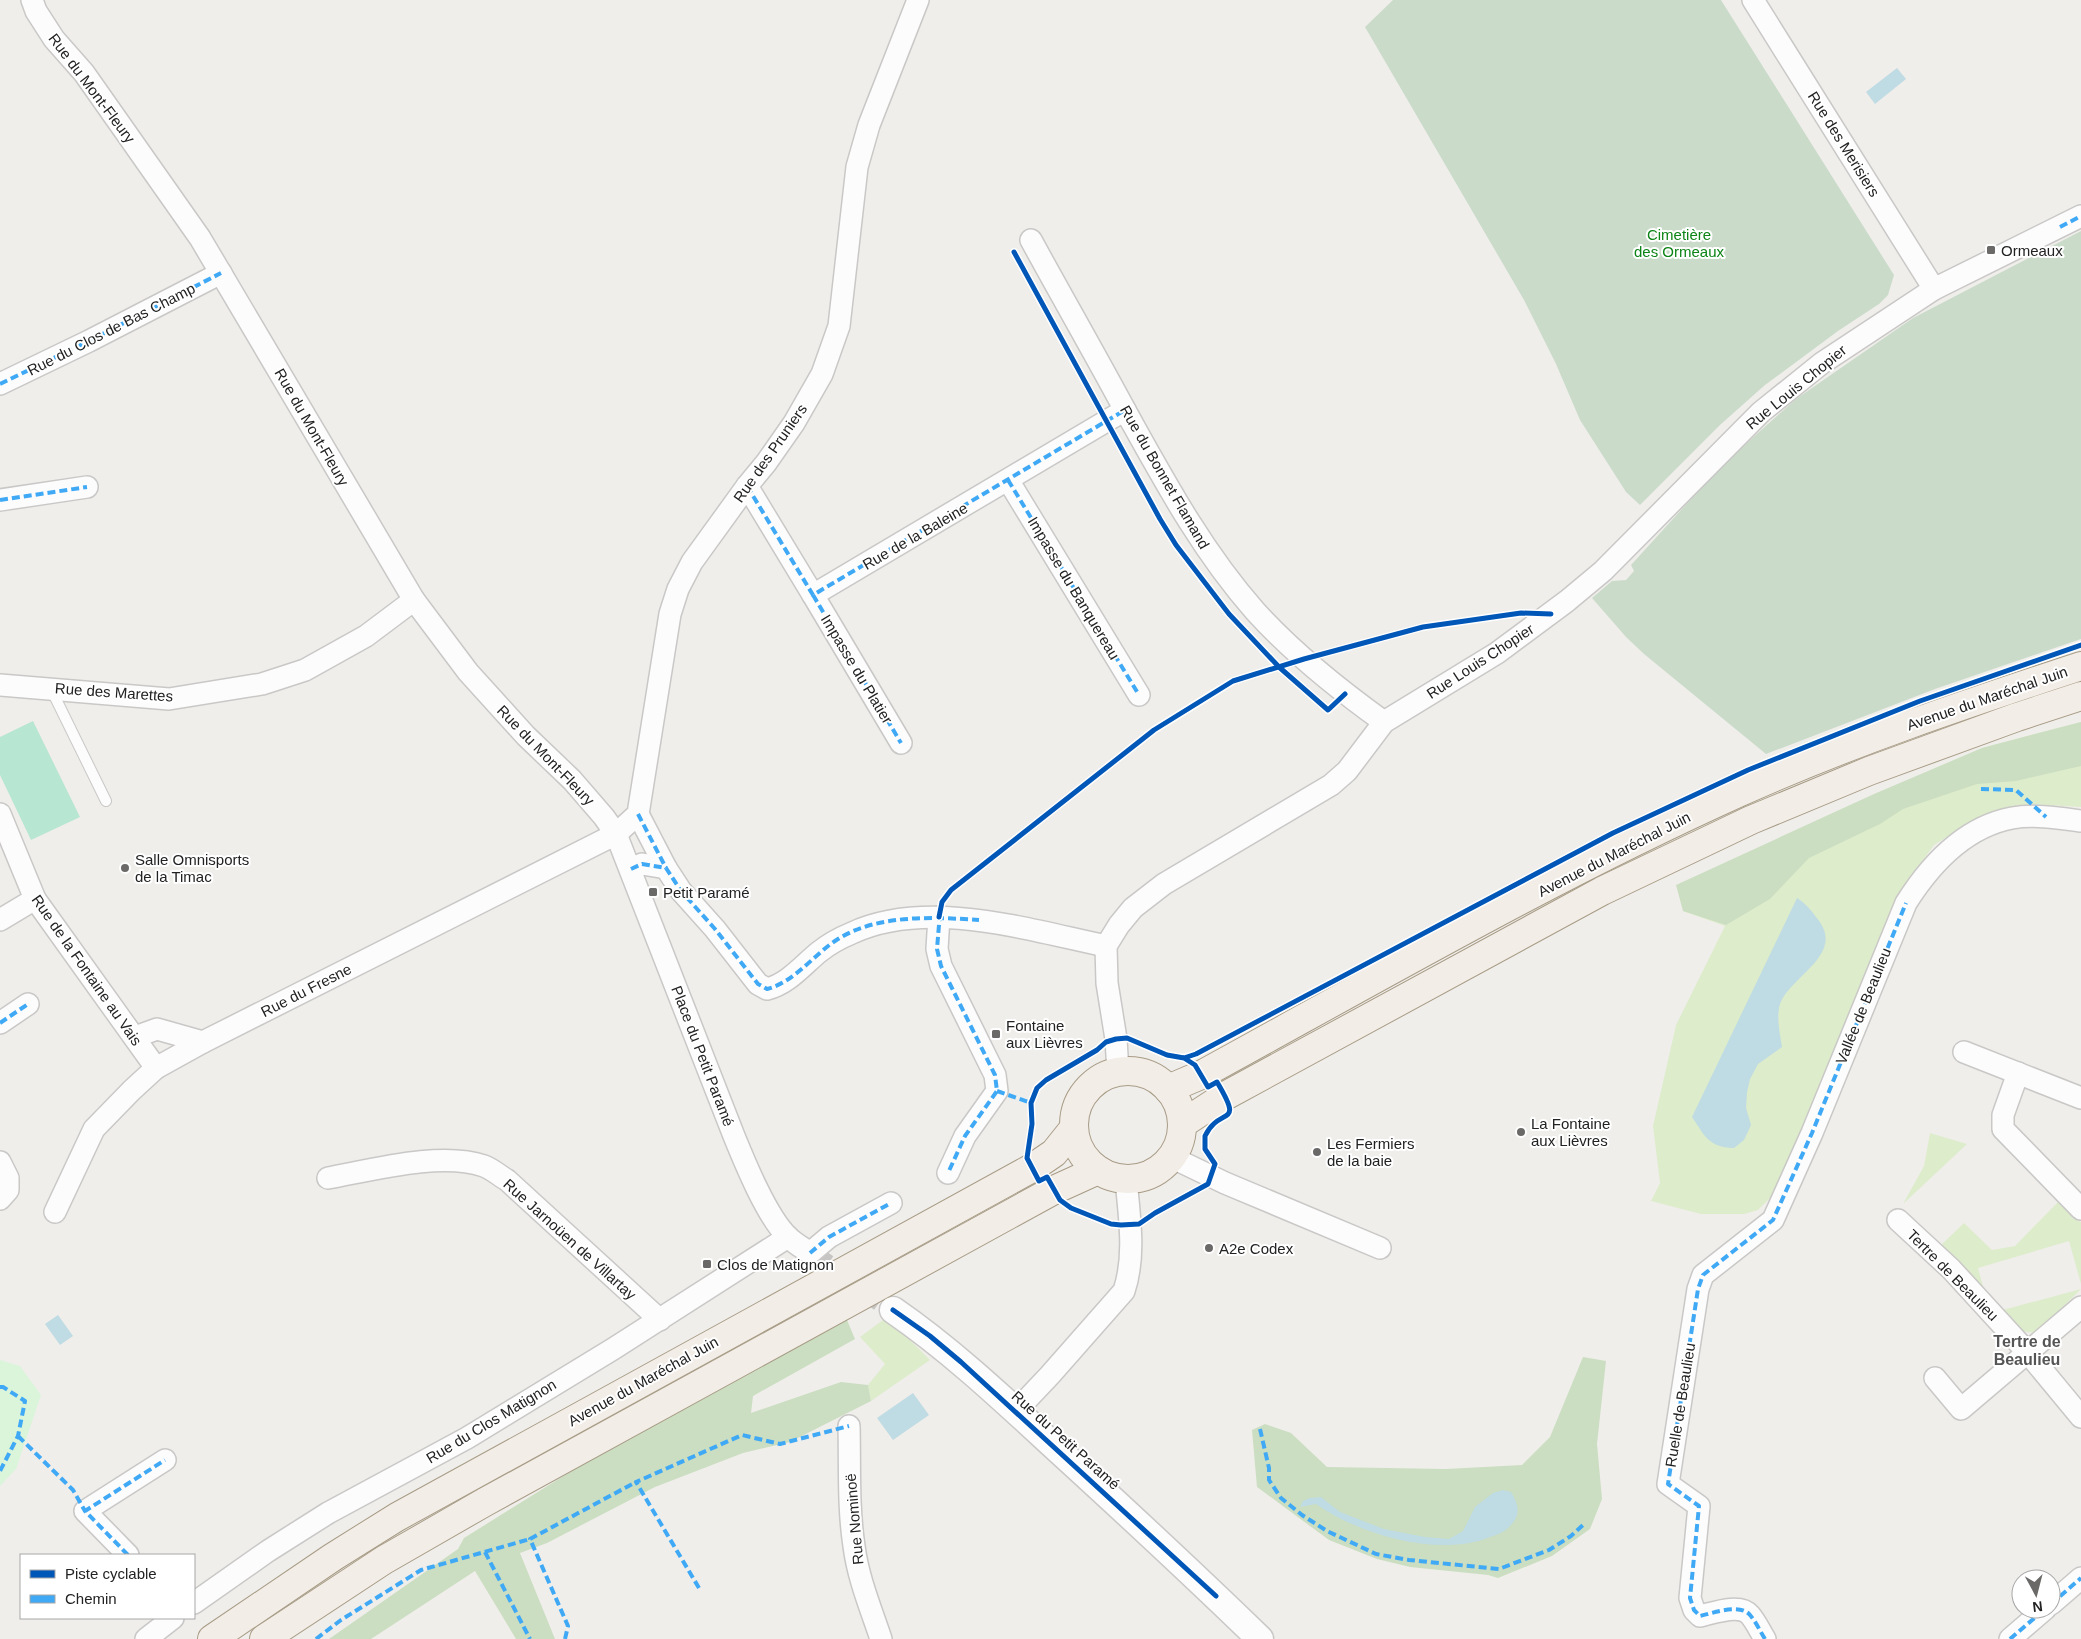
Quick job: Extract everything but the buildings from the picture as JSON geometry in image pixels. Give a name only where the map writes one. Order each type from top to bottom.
[{"type":"main road","name":"Avenue du Maréchal Juin","points":[[1168,1089],[1201,1075],[1628,845],[1739,793],[1850,746],[1960,705],[2081,666]]},
{"type":"main road","name":"Avenue du Maréchal Juin","points":[[1182,1124],[1225,1096],[1602,891],[1742,824],[1869,771],[2017,717],[2081,696]]},
{"type":"main road","points":[[1132,1071],[1145,1074],[1157,1080],[1168,1089],[1180,1111],[1182,1124],[1179,1141],[1171,1157],[1156,1171],[1141,1177],[1116,1178],[1098,1170],[1089,1162],[1081,1152],[1074,1128],[1078,1103],[1094,1083],[1118,1072],[1132,1071]]},
{"type":"main road","name":"Avenue du Maréchal Juin","points":[[212,1639],[333,1557],[397,1517],[1032,1168],[1054,1153],[1074,1128]]},
{"type":"main road","name":"Avenue du Maréchal Juin","points":[[264,1639],[384,1560],[485,1502],[1054,1190],[1098,1170]]},
{"type":"street","name":"Rue du Mont-Fleury","points":[[32,0],[36,11],[54,39],[84,73],[200,238],[414,600],[468,672],[526,736],[572,780],[616,834]]},
{"type":"street","name":"Rue des Pruniers","points":[[638,814],[670,614],[678,589],[692,562],[794,423],[822,374],[838,326],[857,167],[868,125],[918,0]]},
{"type":"street","name":"Rue des Merisiers","points":[[1752,0],[1934,289]]},
{"type":"street","name":"Rue Louis Chopier","points":[[1106,946],[1123,920],[1148,895],[1330,784],[1347,771],[1384,722],[1497,653],[1551,614],[1602,571],[1761,412],[1822,363],[1934,289],[2081,216]]},
{"type":"street","name":"Rue du Bonnet Flamand","points":[[1031,240],[1168,489],[1197,536],[1250,604],[1290,646],[1345,694],[1384,722]]},
{"type":"street","name":"Rue du Clos de Bas Champ","points":[[0,384],[89,341],[221,273]]},
{"type":"street","name":"Rue de la Baleine","points":[[813,595],[1125,410]]},
{"type":"street","name":"Impasse du Banquereau","points":[[1008,480],[1140,695]]},
{"type":"street","points":[[747,486],[813,595]]},
{"type":"street","points":[[0,500],[87,487]]},
{"type":"street","name":"Impasse du Platier","points":[[813,595],[901,743]]},
{"type":"street","name":"Rue des Marettes","points":[[0,685],[169,699],[262,684],[305,670],[366,636],[414,600]]},
{"type":"street","name":"Rue de la Fontaine au Vais","points":[[0,814],[35,899],[156,1068]]},
{"type":"street","points":[[616,834],[638,814],[666,868],[681,891],[715,928],[758,984],[767,989],[775,987],[797,972],[838,939],[856,930],[891,921],[939,917],[979,920],[1106,946],[1107,983],[1116,1039],[1118,1072]]},
{"type":"street","name":"Vallée de Beaulieu","points":[[1703,1275],[1774,1220],[1812,1133],[1906,903],[1936,862],[1965,838],[1989,824],[2013,818],[2046,817],[2081,821]]},
{"type":"street","name":"Place du Petit Paramé","points":[[616,834],[734,1136],[750,1173],[775,1220],[788,1237]]},
{"type":"street","name":"Rue du Fresne","points":[[55,1212],[94,1129],[156,1068],[203,1042],[616,834]]},
{"type":"street","points":[[631,870],[642,864],[666,868]]},
{"type":"street","points":[[0,920],[35,899]]},
{"type":"street","points":[[939,917],[937,949],[941,966],[995,1076],[997,1091],[966,1136],[948,1173]]},
{"type":"street","points":[[0,1023],[28,1004]]},
{"type":"street","points":[[135,1037],[157,1029],[203,1042]]},
{"type":"street","points":[[1964,1052],[2081,1098]]},
{"type":"street","points":[[2018,1073],[2003,1115],[2003,1129],[2081,1209]]},
{"type":"street","points":[[1171,1157],[1225,1183],[1380,1248]]},
{"type":"street","name":"Rue Jarnoüen de Villartay","points":[[328,1178],[428,1161],[459,1161],[484,1166],[507,1180],[660,1320]]},
{"type":"street","points":[[0,1162],[8,1178],[8,1190],[0,1199]]},
{"type":"street","points":[[1016,1411],[1050,1376],[1124,1291],[1129,1275],[1130,1224],[1126,1179]]},
{"type":"street","points":[[788,1237],[810,1253],[829,1238],[891,1203]]},
{"type":"street","name":"Tertre de Beaulieu","points":[[1898,1220],[1951,1269],[2028,1353],[2081,1417]]},
{"type":"street","name":"Rue du Clos Matignon","points":[[195,1602],[328,1513],[467,1438],[660,1320],[788,1237]]},
{"type":"street","name":"Ruelle de Beaulieu","points":[[1703,1275],[1698,1289],[1668,1484],[1699,1506],[1690,1598],[1694,1610],[1700,1616],[1733,1609],[1744,1610],[1750,1615],[1765,1639]]},
{"type":"street","points":[[1935,1378],[1962,1409],[2081,1307]]},
{"type":"street","name":"Rue du Petit Paramé","points":[[893,1310],[930,1336],[1016,1411],[1260,1639]]},
{"type":"street","name":"Rue Nominoë","points":[[849,1426],[850,1494],[854,1547],[862,1583],[881,1639]]},
{"type":"street","points":[[127,1554],[85,1511],[165,1460]]},
{"type":"street","points":[[2061,1595],[2081,1578]]},
{"type":"street","points":[[146,1639],[172,1619]]},
{"type":"street","points":[[2010,1639],[2033,1619]]},
{"type":"lane","points":[[50,688],[106,801]]},
{"type":"green space","name":"Cimetière des Ormeaux","points":[[1393,0],[1721,0],[1894,275],[1888,295],[1879,304],[1838,331],[1765,385],[1720,425],[1640,505],[1626,492],[1580,420],[1556,364],[1524,300],[1365,27]]},
{"type":"green space","points":[[2081,231],[2081,639],[1935,689],[1766,754],[1644,654],[1626,637],[1592,598],[1612,581],[1626,580],[1634,571],[1631,565],[1722,465],[1796,399],[1913,318]]},
{"type":"green space","points":[[33,721],[80,817],[31,840],[0,775],[0,737]]},
{"type":"green space","points":[[2081,722],[2081,807],[2031,804],[1979,817],[1934,845],[1904,887],[1811,1111],[1774,1194],[1758,1210],[1744,1214],[1701,1214],[1651,1201],[1660,1183],[1653,1126],[1676,1025],[1725,926],[1683,911],[1982,748]]},
{"type":"green space","points":[[2081,722],[2081,766],[2016,781],[1977,784],[1903,809],[1880,824],[1809,858],[1770,899],[1726,925],[1683,911],[1676,885],[1874,794],[1982,748]]},
{"type":"green space","points":[[1930,1133],[1967,1144],[1903,1204],[1924,1166]]},
{"type":"green space","points":[[2059,1201],[2073,1218],[2081,1222],[2081,1284],[2069,1241],[1978,1268],[1986,1297],[1941,1245],[1964,1223],[1992,1250],[2015,1246]]},
{"type":"green space","points":[[2081,1289],[2038,1332],[2020,1330],[1999,1311]]},
{"type":"green space","points":[[887,1317],[930,1360],[871,1401],[868,1385],[885,1364],[860,1337]]},
{"type":"green space","points":[[847,1320],[855,1339],[753,1396],[751,1413],[841,1382],[868,1385],[871,1401],[790,1442],[743,1453],[655,1487],[547,1543],[520,1553],[555,1639],[516,1639],[475,1571],[371,1639],[329,1639],[458,1549],[464,1538],[610,1447]]},
{"type":"green space","points":[[1583,1357],[1606,1361],[1597,1444],[1602,1499],[1590,1529],[1552,1556],[1498,1578],[1488,1575],[1410,1567],[1377,1559],[1329,1540],[1257,1487],[1252,1430],[1265,1424],[1291,1433],[1327,1467],[1446,1469],[1522,1465],[1550,1437]]},
{"type":"green space","points":[[0,1360],[20,1366],[41,1395],[16,1469],[0,1486]]},
{"type":"water","points":[[1897,68],[1906,79],[1875,104],[1866,92]]},
{"type":"water","points":[[1797,898],[1808,907],[1824,930],[1825,942],[1822,953],[1786,993],[1780,1004],[1778,1020],[1782,1047],[1758,1064],[1750,1079],[1746,1108],[1751,1125],[1744,1140],[1734,1148],[1718,1145],[1708,1139],[1692,1117]]},
{"type":"water","points":[[58,1315],[73,1336],[60,1345],[45,1324]]},
{"type":"water","points":[[913,1393],[929,1415],[893,1440],[877,1418]]},
{"type":"water","points":[[1503,1490],[1511,1492],[1518,1510],[1514,1522],[1508,1528],[1503,1532],[1470,1543],[1447,1545],[1400,1540],[1377,1534],[1355,1525],[1316,1504],[1300,1507],[1303,1501],[1321,1497],[1340,1512],[1384,1529],[1425,1537],[1449,1539],[1463,1531],[1475,1507],[1493,1493]]},
{"type":"tunnel","points":[[810,1253],[893,1310]]},
{"type":"marked path","points":[[2060,227],[2081,216]]},
{"type":"marked path","points":[[0,384],[89,341],[221,273]]},
{"type":"marked path","points":[[747,486],[813,595],[1125,410]]},
{"type":"marked path","points":[[1008,480],[1139,695]]},
{"type":"marked path","points":[[0,500],[87,487]]},
{"type":"marked path","points":[[813,595],[901,743]]},
{"type":"marked path","points":[[1981,789],[2016,790],[2046,817]]},
{"type":"marked path","points":[[638,814],[666,868]]},
{"type":"marked path","points":[[631,869],[642,864],[666,868],[681,891],[715,929],[758,984],[767,989],[787,980],[838,939],[871,925],[888,921],[925,918],[979,920]]},
{"type":"marked path","points":[[1765,1639],[1746,1611],[1733,1609],[1700,1616],[1694,1610],[1690,1598],[1699,1506],[1668,1484],[1698,1289],[1703,1275],[1773,1220],[1812,1133],[1906,903]]},
{"type":"marked path","points":[[940,913],[937,949],[941,966],[995,1075],[997,1091],[965,1136],[948,1173]]},
{"type":"marked path","points":[[0,1023],[28,1004]]},
{"type":"marked path","points":[[997,1091],[1031,1103]]},
{"type":"marked path","points":[[810,1253],[829,1237],[891,1203]]},
{"type":"marked path","points":[[0,1387],[25,1401],[18,1436],[0,1471]]},
{"type":"marked path","points":[[699,1588],[636,1482],[742,1435],[780,1444],[849,1426]]},
{"type":"marked path","points":[[1260,1429],[1269,1468],[1269,1480],[1281,1498],[1302,1515],[1327,1531],[1376,1554],[1409,1560],[1499,1569],[1549,1550],[1571,1536],[1584,1524]]},
{"type":"marked path","points":[[18,1436],[73,1490],[85,1511]]},
{"type":"marked path","points":[[127,1554],[85,1511],[165,1460]]},
{"type":"marked path","points":[[565,1639],[568,1626],[530,1539],[636,1482]]},
{"type":"marked path","points":[[316,1639],[341,1620],[421,1570],[530,1539]]},
{"type":"marked path","points":[[485,1552],[530,1639]]},
{"type":"marked path","points":[[2061,1595],[2081,1578]]},
{"type":"marked path","points":[[2010,1639],[2033,1619]]},
{"type":"cycle path","points":[[1014,252],[1176,545],[1229,614],[1279,667],[1328,710],[1345,694]]},
{"type":"cycle path","points":[[939,917],[942,902],[951,890],[1154,730],[1233,681],[1304,659],[1423,627],[1521,613],[1551,614]]},
{"type":"cycle path","points":[[1184,1058],[1195,1065],[1208,1087],[1217,1082],[1229,1106],[1227,1115],[1217,1121],[1205,1136],[1205,1149],[1215,1164],[1208,1184],[1139,1224],[1121,1225],[1111,1224],[1071,1208],[1060,1200],[1047,1177],[1039,1181],[1027,1158],[1032,1124],[1031,1103],[1037,1088],[1046,1080],[1097,1050],[1106,1042],[1127,1038],[1167,1055],[1184,1058],[1196,1054],[1613,833],[1748,770],[1920,701],[2081,645]]},
{"type":"cycle path","points":[[893,1310],[930,1336],[961,1362],[1216,1596]]},
{"type":"place","name":"Ormeaux","points":[[1991,250]]},
{"type":"place","name":"Salle Omnisports de la Timac","points":[[125,868]]},
{"type":"place","name":"Petit Paramé","points":[[653,892]]},
{"type":"place","name":"Fontaine aux Lièvres","points":[[996,1034]]},
{"type":"place","name":"La Fontaine aux Lièvres","points":[[1521,1132]]},
{"type":"place","name":"Les Fermiers de la baie","points":[[1317,1152]]},
{"type":"place","name":"A2e Codex","points":[[1209,1248]]},
{"type":"place","name":"Clos de Matignon","points":[[707,1264]]},
{"type":"district","name":"Tertre de Beaulieu","points":[[2027,1350]]}]
